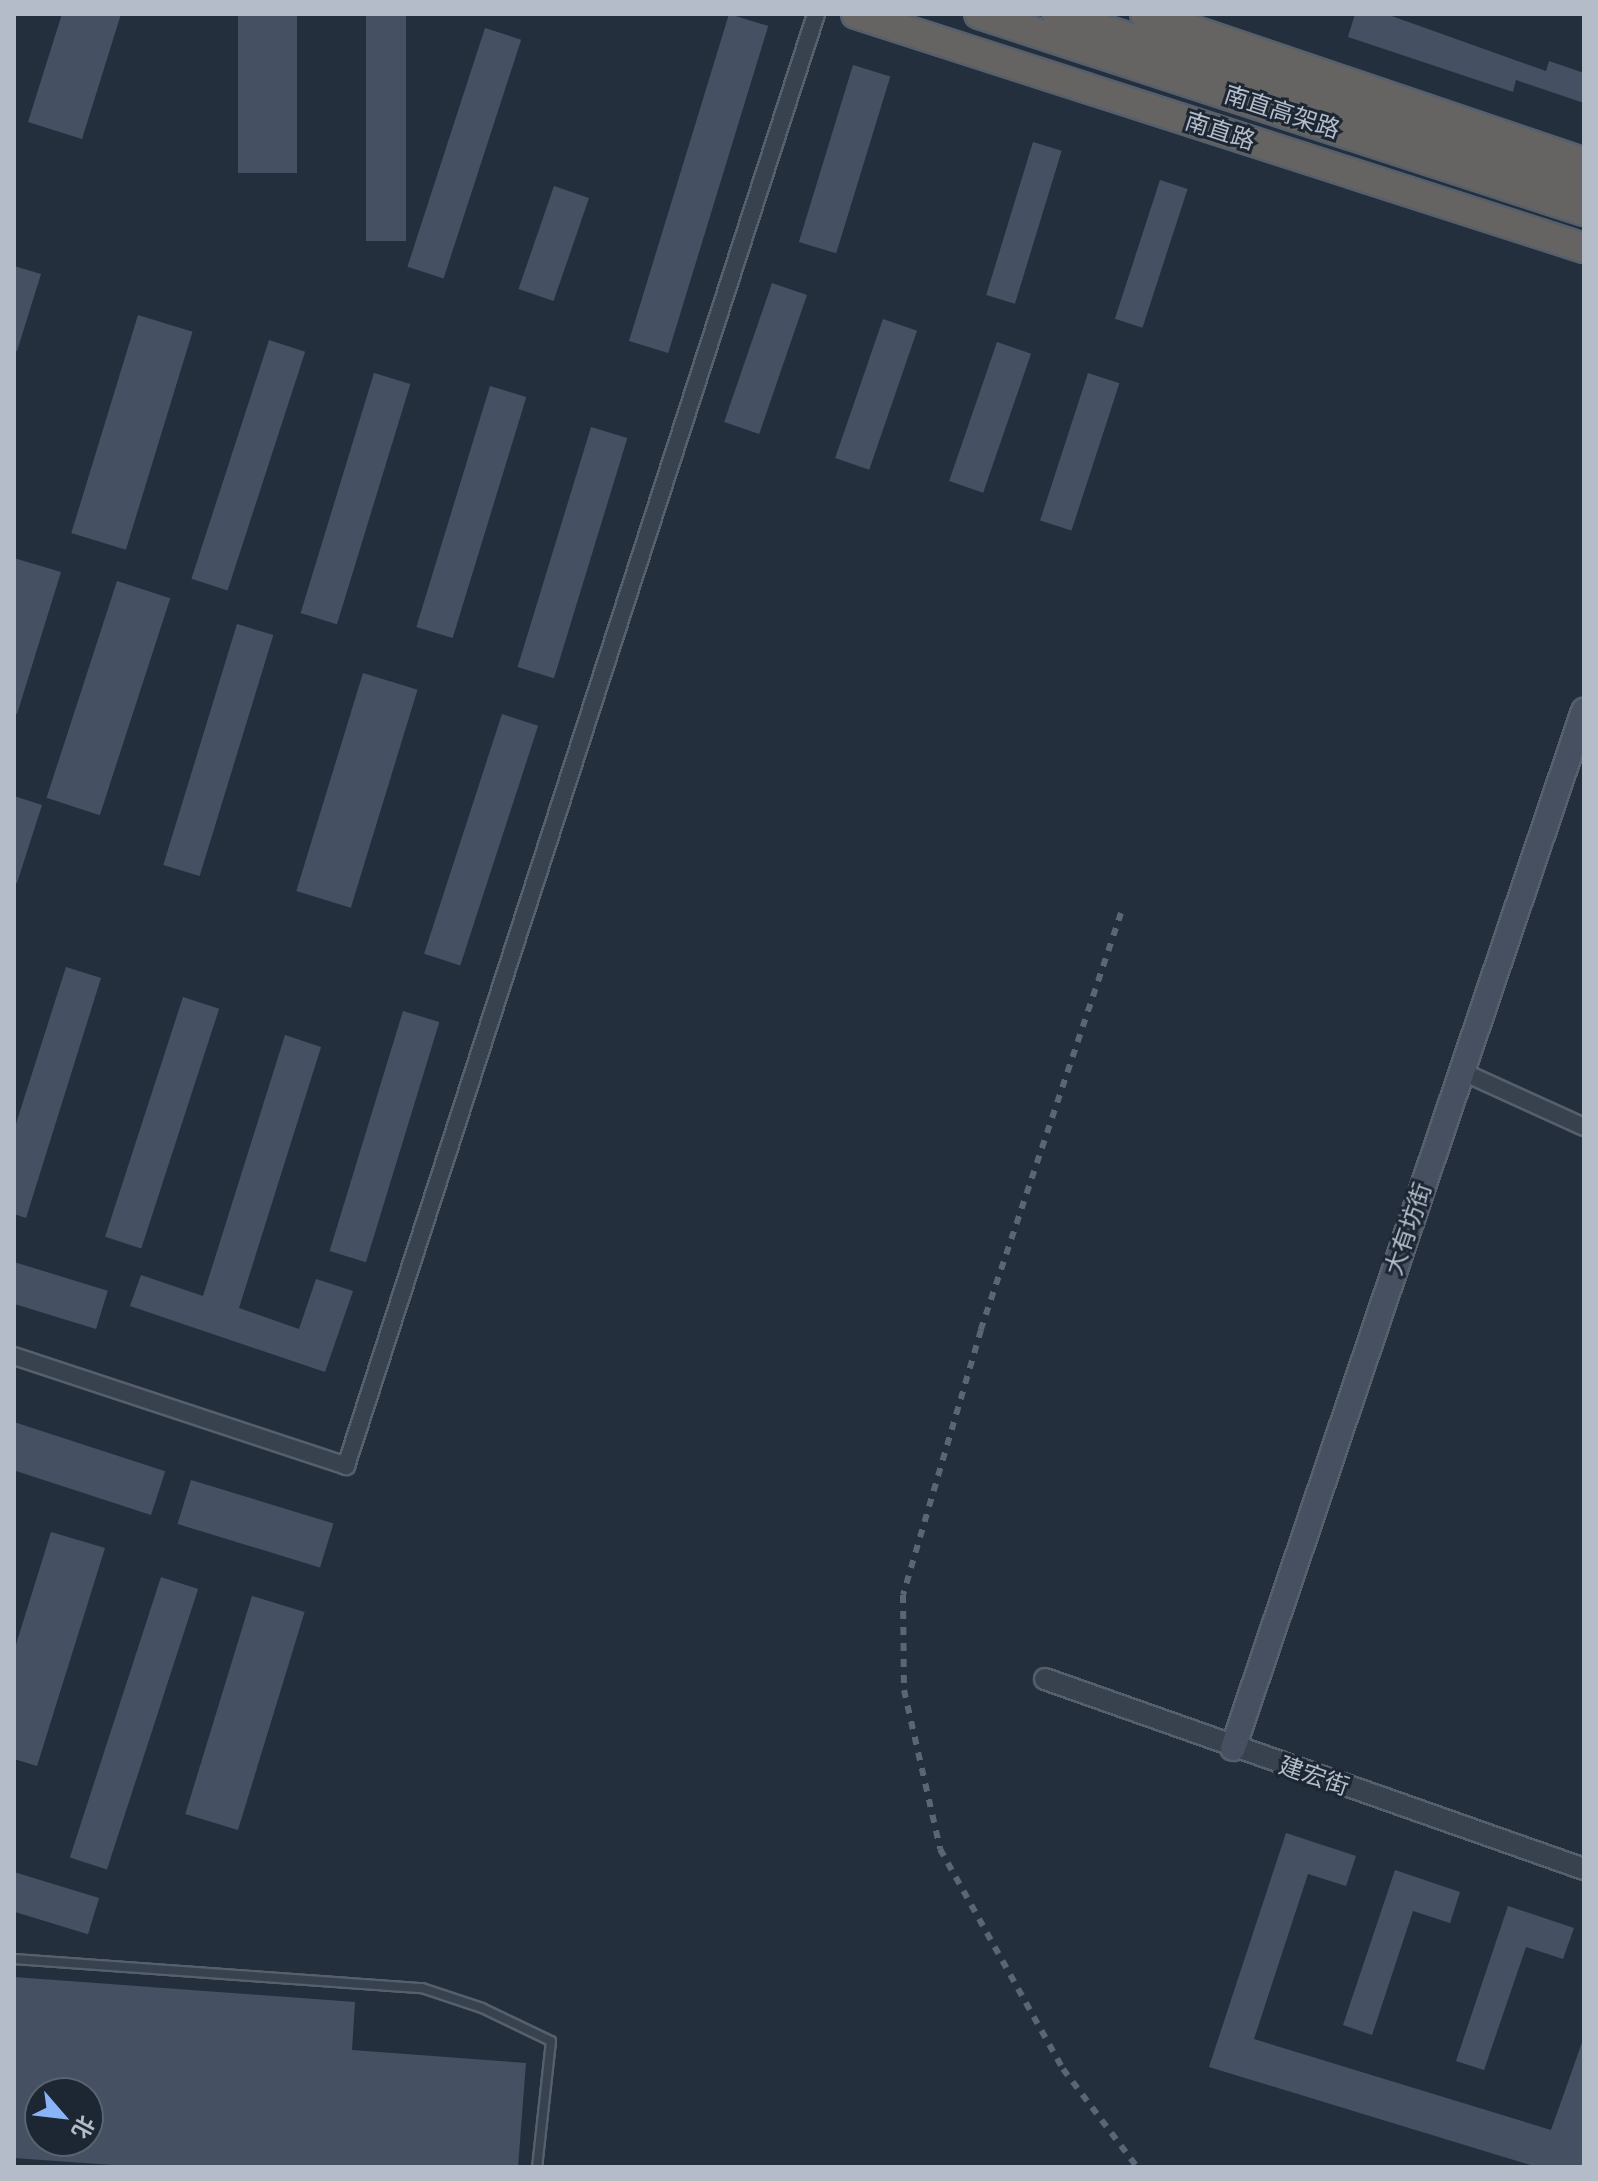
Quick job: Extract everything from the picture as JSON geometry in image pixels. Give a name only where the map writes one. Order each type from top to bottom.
[{"type":"highway","name":"南直路","points":[[856,14],[1584,248]]},
{"type":"highway","name":"南直高架路","points":[[979,14],[1584,211]]},
{"type":"highway","name":"南直高架路","points":[[1057,14],[1584,186]]},
{"type":"highway","points":[[1145,14],[1584,163]]},
{"type":"main road","name":"大有坊街","points":[[1233,1748],[1584,711]]},
{"type":"street","points":[[14,1356],[346,1466],[816,14]]},
{"type":"street","points":[[1461,1071],[1584,1127]]},
{"type":"street","name":"建宏街","points":[[1045,1679],[1233,1748],[1584,1869]]},
{"type":"lane","points":[[14,1959],[422,1988],[482,2008],[551,2041],[537,2167]]},
{"type":"building","points":[[62,14],[121,14],[82,139],[28,122]]},
{"type":"building","points":[[238,14],[297,14],[297,173],[238,173]]},
{"type":"building","points":[[366,14],[406,14],[406,241],[366,241]]},
{"type":"building","points":[[729,14],[768,26],[668,353],[629,341]]},
{"type":"building","points":[[1355,14],[1386,14],[1546,71],[1549,61],[1584,73],[1584,103],[1516,80],[1513,92],[1348,37]]},
{"type":"building","points":[[485,28],[521,40],[444,278],[407,267]]},
{"type":"building","points":[[853,65],[890,76],[836,253],[799,242]]},
{"type":"building","points":[[1033,142],[1062,151],[1015,304],[986,295]]},
{"type":"building","points":[[1160,180],[1188,189],[1142,328],[1115,319]]},
{"type":"building","points":[[554,186],[589,198],[553,301],[519,289]]},
{"type":"building","points":[[14,266],[41,274],[17,351],[14,351]]},
{"type":"building","points":[[772,283],[807,295],[759,434],[724,422]]},
{"type":"building","points":[[138,315],[193,332],[126,550],[71,533]]},
{"type":"building","points":[[883,319],[917,331],[869,470],[835,458]]},
{"type":"building","points":[[269,340],[305,352],[228,590],[191,579]]},
{"type":"building","points":[[997,342],[1031,354],[983,493],[949,481]]},
{"type":"building","points":[[374,373],[410,384],[337,624],[301,613]]},
{"type":"building","points":[[1088,373],[1119,383],[1071,531],[1040,520]]},
{"type":"building","points":[[490,386],[526,397],[453,638],[416,627]]},
{"type":"building","points":[[591,427],[627,438],[554,678],[518,667]]},
{"type":"building","points":[[14,558],[61,572],[17,714],[14,713]]},
{"type":"building","points":[[117,581],[170,598],[100,815],[47,798]]},
{"type":"building","points":[[237,624],[273,635],[200,876],[163,865]]},
{"type":"building","points":[[363,673],[418,690],[351,908],[296,891]]},
{"type":"building","points":[[502,714],[538,726],[460,965],[424,954]]},
{"type":"building","points":[[14,796],[42,805],[17,883],[14,882]]},
{"type":"building","points":[[66,967],[101,978],[26,1218],[14,1214],[14,1130]]},
{"type":"building","points":[[183,997],[219,1009],[141,1248],[105,1237]]},
{"type":"building","points":[[403,1011],[439,1022],[366,1262],[330,1251]]},
{"type":"building","points":[[285,1035],[321,1047],[239,1308],[299,1329],[316,1279],[353,1291],[325,1372],[130,1306],[141,1275],[203,1296]]},
{"type":"building","points":[[14,1262],[108,1291],[96,1329],[14,1304]]},
{"type":"building","points":[[14,1422],[165,1471],[151,1515],[14,1470]]},
{"type":"building","points":[[191,1480],[333,1524],[320,1568],[178,1524]]},
{"type":"building","points":[[51,1532],[105,1548],[37,1766],[14,1759],[14,1651]]},
{"type":"building","points":[[161,1577],[198,1589],[107,1870],[70,1858]]},
{"type":"building","points":[[252,1596],[305,1612],[238,1830],[185,1814]]},
{"type":"building","points":[[1286,1833],[1356,1856],[1346,1886],[1308,1874],[1254,2039],[1551,2130],[1584,2037],[1584,2167],[1537,2167],[1209,2067]]},
{"type":"building","points":[[1395,1870],[1460,1892],[1450,1923],[1413,1911],[1372,2035],[1343,2025]]},
{"type":"building","points":[[14,1872],[99,1898],[88,1934],[14,1912]]},
{"type":"building","points":[[1508,1906],[1574,1928],[1563,1959],[1526,1947],[1484,2070],[1456,2061]]},
{"type":"building","points":[[14,1977],[355,2002],[352,2050],[526,2063],[518,2167],[140,2167],[14,2158]]},
{"type":"railway","points":[[1121,913],[981,1330],[903,1595],[904,1690],[940,1849],[1063,2069],[1137,2167]]}]
